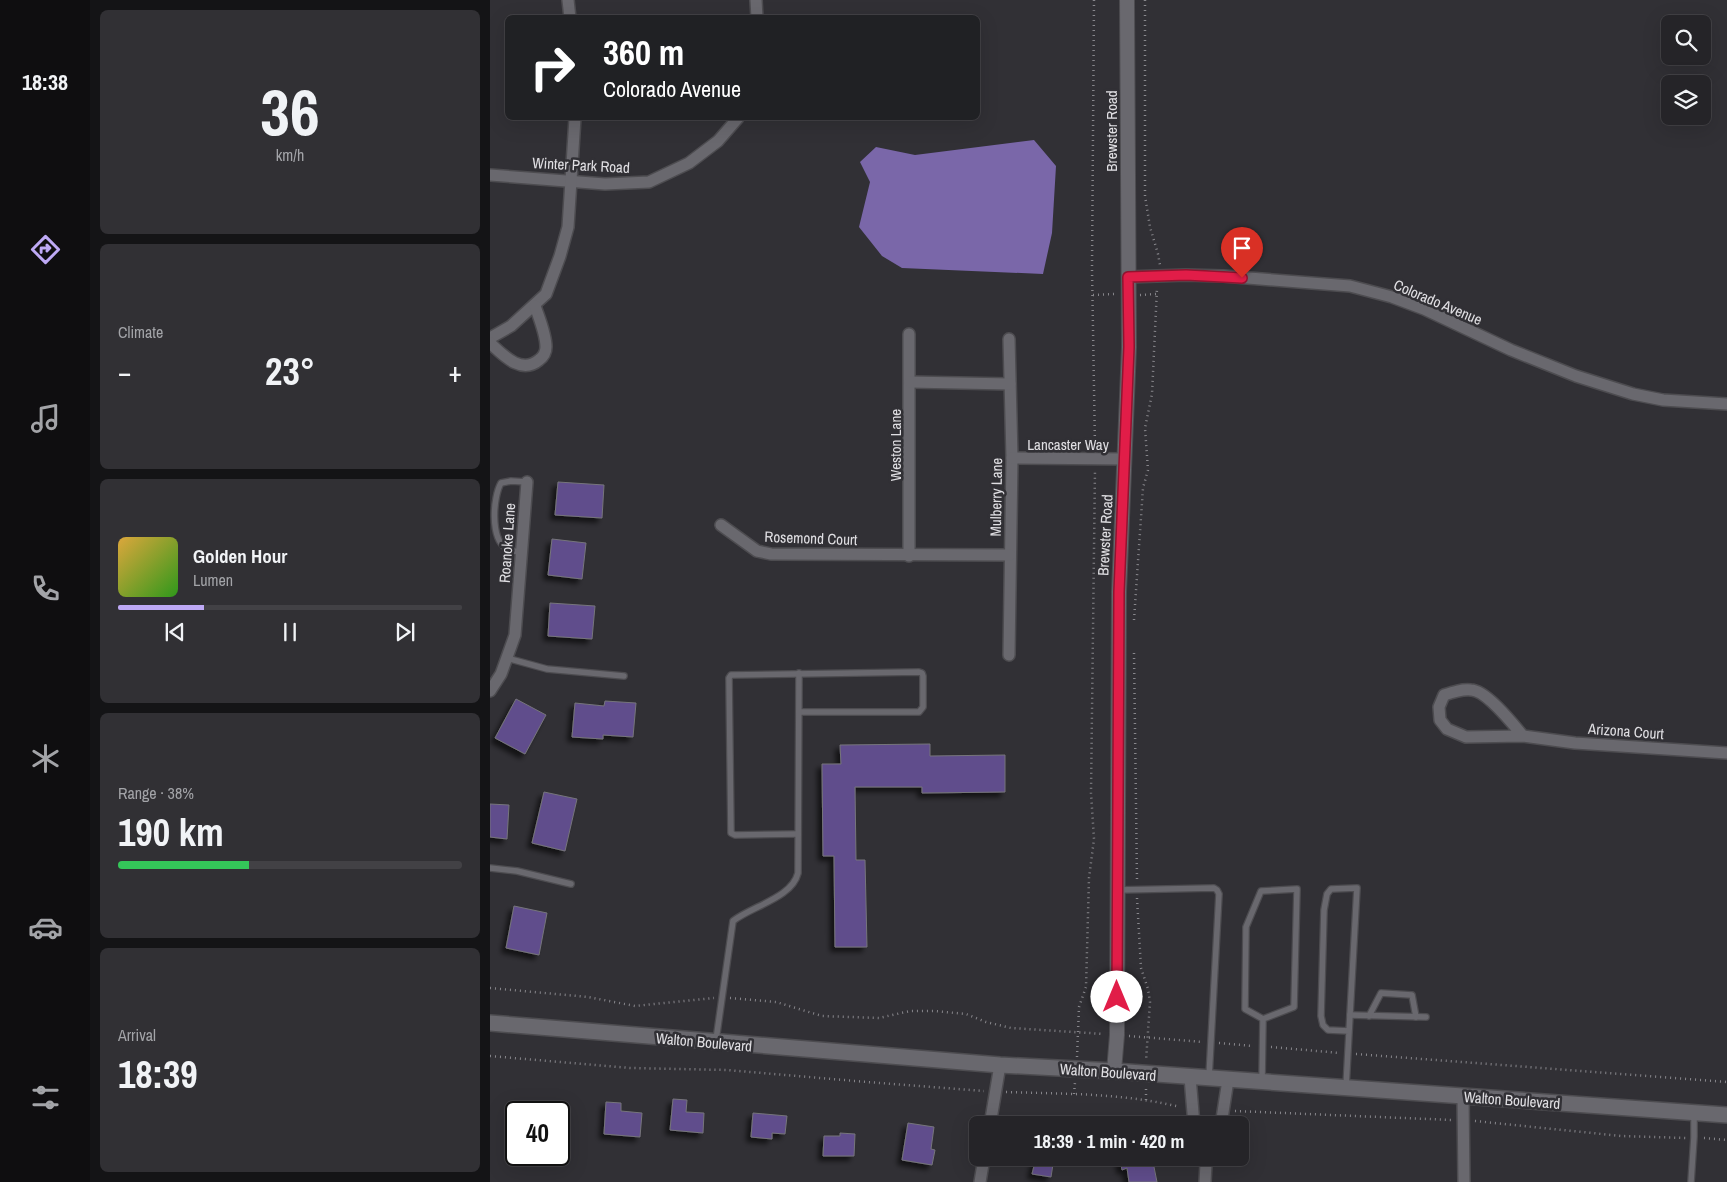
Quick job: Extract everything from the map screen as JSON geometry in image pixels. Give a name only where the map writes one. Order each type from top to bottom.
[{"type":"main road","name":"Walton Boulevard","points":[[490,1023],[1000,1065],[1727,1115]]},
{"type":"street","points":[[568,0],[570,15]]},
{"type":"street","points":[[756,0],[757,15]]},
{"type":"street","name":"Brewster Road","points":[[1114,1072],[1117,1035],[1119,592],[1129,347],[1127,0]]},
{"type":"street","points":[[490,338],[511,326],[546,294],[560,256],[568,226],[576,120]]},
{"type":"street","name":"Winter Park Road","points":[[490,174],[605,184],[649,182],[689,163],[718,141],[736,120]]},
{"type":"street","name":"Colorado Avenue","points":[[1128,277],[1224,276],[1350,286],[1392,297],[1424,309],[1511,350],[1576,376],[1632,394],[1663,400],[1727,404]]},
{"type":"street","points":[[490,343],[520,366],[536,363],[543,356],[546,348],[535,306]]},
{"type":"street","name":"Weston Lane","points":[[909,334],[909,556]]},
{"type":"street","name":"Mulberry Lane","points":[[1009,339],[1012,458],[1009,655]]},
{"type":"street","points":[[910,382],[1010,384]]},
{"type":"street","name":"Lancaster Way","points":[[1012,458],[1125,459]]},
{"type":"street","name":"Roanoke Lane","points":[[490,691],[501,674],[515,635],[527,482]]},
{"type":"street","name":"Rosemond Court","points":[[720,525],[757,551],[771,554],[1010,555]]},
{"type":"street","name":"Arizona Court","points":[[1523,736],[1504,714],[1488,699],[1473,689],[1444,695],[1439,707],[1440,720],[1447,729],[1466,737],[1523,736],[1575,743],[1727,753]]},
{"type":"street","points":[[991,1116],[1000,1065]]},
{"type":"street","points":[[1190,1077],[1193,1116]]},
{"type":"street","points":[[1222,1116],[1228,1080]]},
{"type":"street","points":[[1462,1097],[1464,1182]]},
{"type":"street","points":[[980,1182],[983,1166]]},
{"type":"street","points":[[1205,1182],[1206,1166]]},
{"type":"lane","points":[[522,552],[506,548],[496,535],[497,490],[501,483],[511,481],[527,482]]},
{"type":"lane","points":[[507,658],[547,669],[624,676]]},
{"type":"lane","points":[[798,834],[735,835],[731,833],[729,678],[731,675],[919,672],[923,676],[923,707],[919,712],[799,712]]},
{"type":"lane","points":[[716,1043],[733,921],[741,915],[776,898],[793,885],[798,873],[799,673]]},
{"type":"lane","points":[[490,868],[517,871],[571,884]]},
{"type":"lane","points":[[1117,890],[1214,888],[1219,894],[1209,1079]]},
{"type":"lane","points":[[1297,888],[1294,1007],[1263,1018],[1245,1009],[1246,927],[1261,891],[1297,888]]},
{"type":"lane","points":[[1346,1089],[1350,1015],[1356,888],[1332,888],[1327,894],[1324,910],[1320,1016],[1323,1025],[1328,1030],[1349,1031]]},
{"type":"lane","points":[[1369,1016],[1382,993],[1412,995],[1416,1017]]},
{"type":"lane","points":[[1350,1015],[1426,1018]]},
{"type":"lane","points":[[1262,1082],[1263,1018]]},
{"type":"lane","points":[[1691,1182],[1694,1113]]},
{"type":"path","points":[[1079,1032],[1079,1007],[1086,987],[1089,878],[1094,839],[1092,793],[1095,459],[1092,269],[1094,0]]},
{"type":"path","points":[[1134,623],[1143,488],[1148,470],[1145,428],[1152,394],[1160,262],[1151,235],[1145,196],[1145,0]]},
{"type":"path","points":[[1134,652],[1137,890],[1141,968],[1150,1002],[1147,1037]]},
{"type":"path","points":[[490,1056],[630,1068],[727,1070],[995,1092],[1095,1094],[1158,1101],[1192,1110]]},
{"type":"path","points":[[1223,1110],[1463,1120],[1621,1136],[1681,1139],[1694,1137],[1727,1140]]},
{"type":"shaded area","points":[[1034,140],[1056,166],[1052,233],[1043,274],[902,268],[882,256],[859,227],[870,182],[860,162],[876,147],[915,155]]},
{"type":"building","points":[[558,482],[604,485],[602,518],[555,515]]},
{"type":"building","points":[[552,539],[586,543],[582,579],[548,575]]},
{"type":"building","points":[[550,603],[595,606],[592,639],[548,636]]},
{"type":"building","points":[[516,699],[546,715],[525,754],[495,738]]},
{"type":"building","points":[[605,701],[636,703],[633,737],[603,735],[603,739],[572,737],[575,703],[604,706]]},
{"type":"building","points":[[930,744],[930,756],[1005,755],[1005,792],[922,793],[922,787],[855,787],[856,860],[865,860],[867,947],[835,947],[834,856],[823,856],[822,764],[841,764],[840,745]]},
{"type":"building","points":[[544,792],[577,799],[565,851],[532,843]]},
{"type":"building","points":[[490,804],[509,805],[507,839],[490,837]]},
{"type":"building","points":[[514,906],[547,913],[539,955],[506,948]]},
{"type":"building","points":[[673,1099],[687,1100],[686,1112],[704,1113],[703,1133],[670,1130]]},
{"type":"building","points":[[606,1102],[621,1103],[621,1111],[642,1113],[640,1137],[604,1134]]},
{"type":"building","points":[[753,1113],[787,1116],[785,1134],[772,1133],[772,1139],[751,1137]]},
{"type":"building","points":[[908,1123],[934,1127],[931,1149],[935,1150],[932,1165],[902,1160]]},
{"type":"building","points":[[840,1133],[855,1134],[854,1156],[823,1156],[824,1136],[840,1136]]},
{"type":"building","points":[[1034,1166],[1053,1166],[1051,1177],[1032,1174]]},
{"type":"building","points":[[1121,1166],[1154,1166],[1157,1182],[1129,1182],[1127,1168],[1122,1170]]},
{"type":"route","points":[[1117,997],[1119,592],[1129,347],[1128,277],[1186,275],[1242,278]]}]
